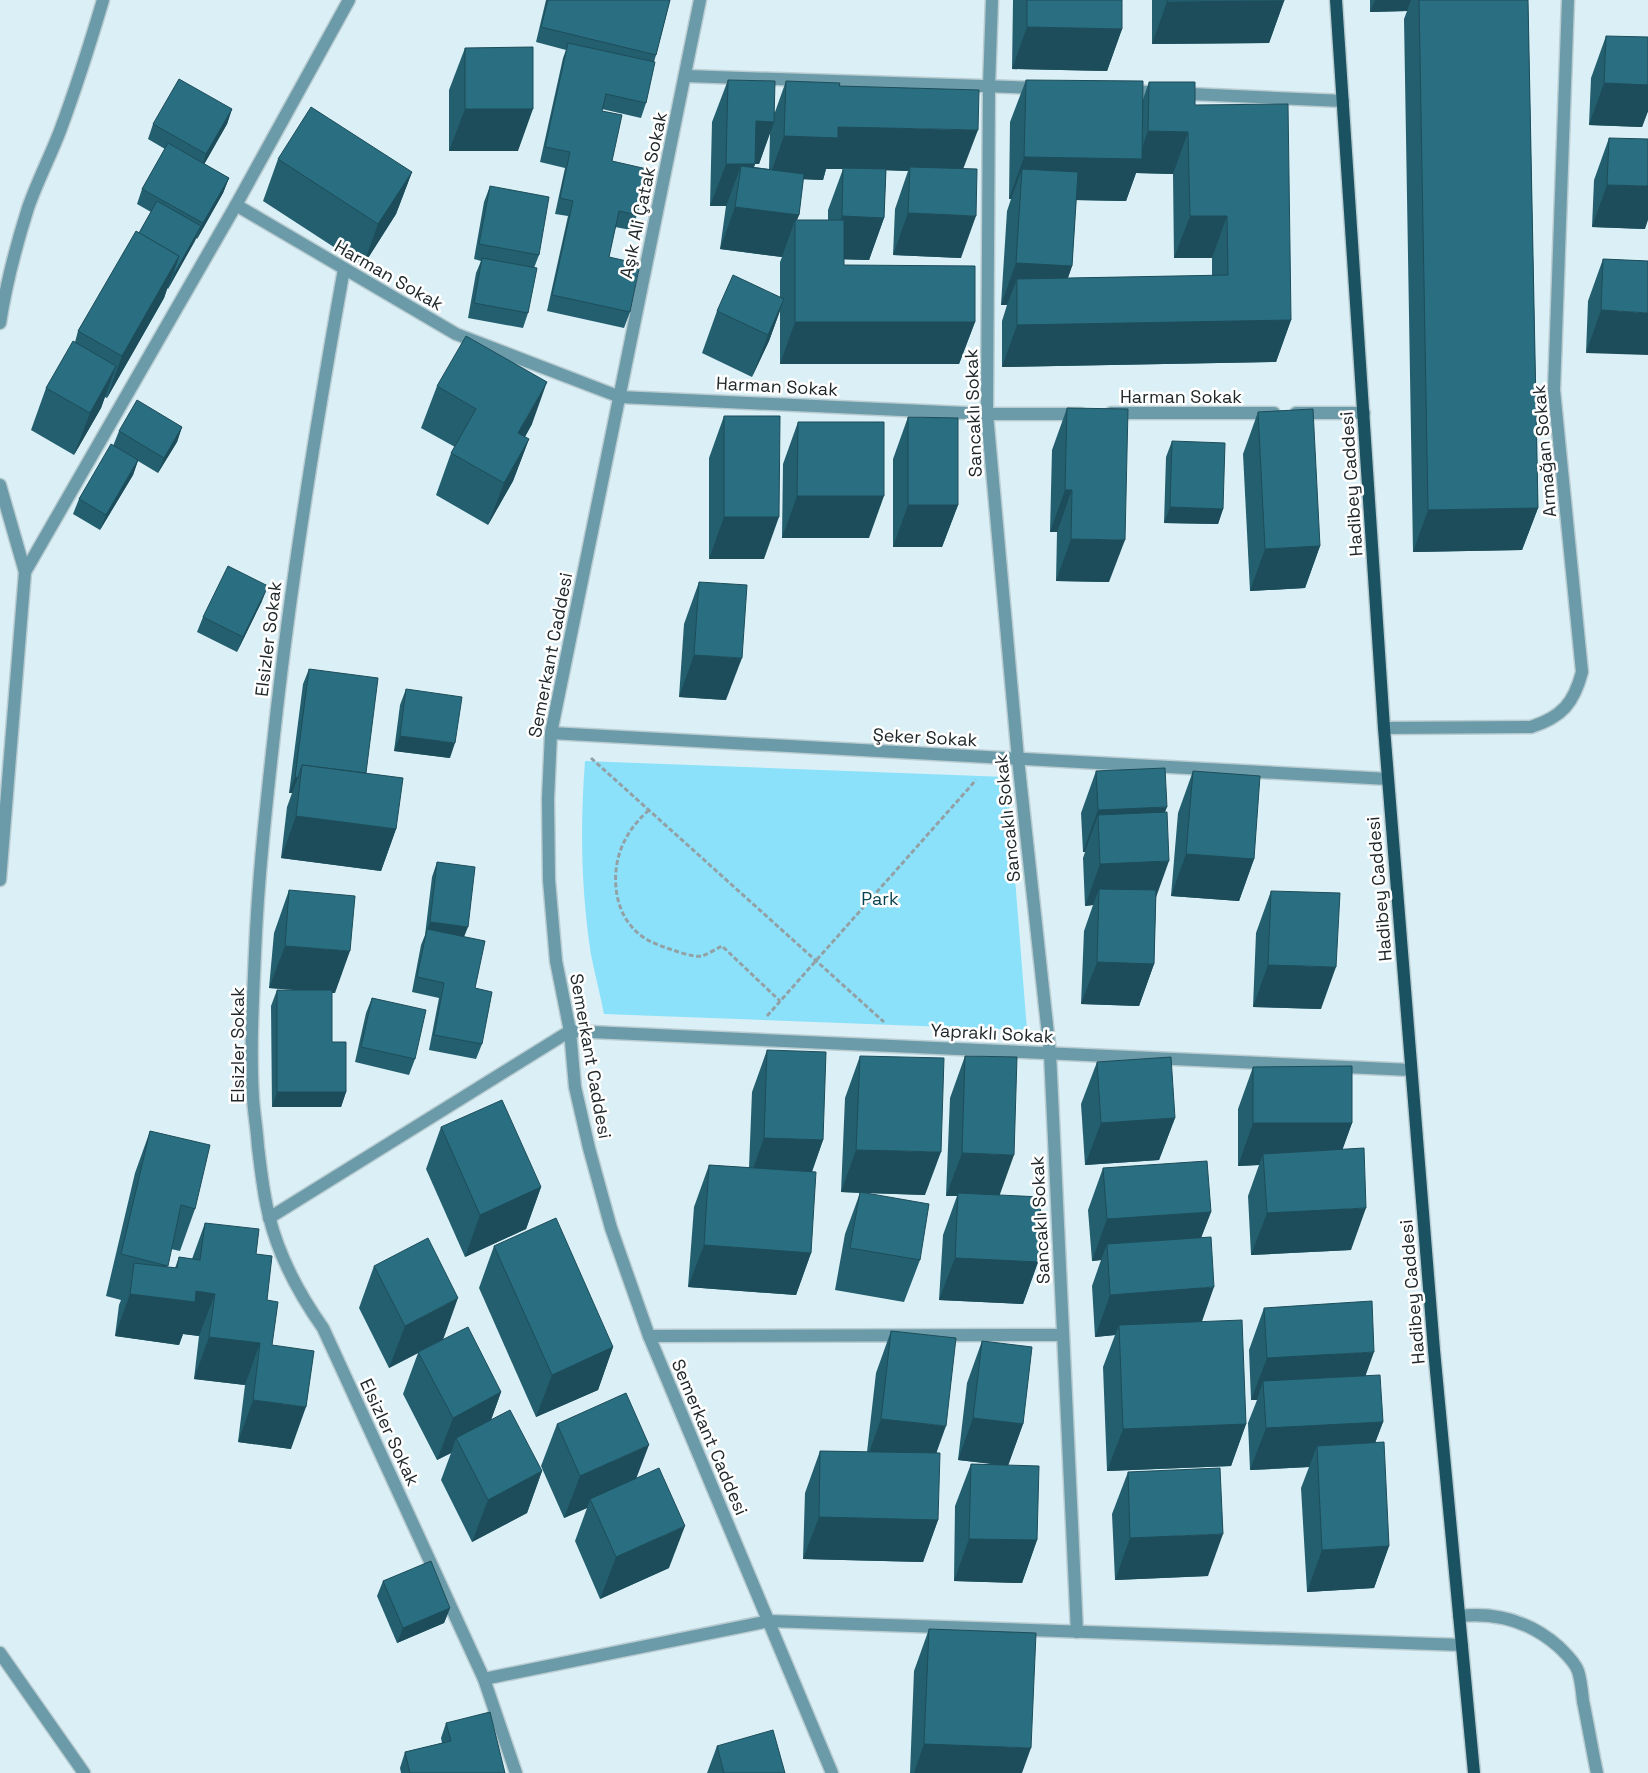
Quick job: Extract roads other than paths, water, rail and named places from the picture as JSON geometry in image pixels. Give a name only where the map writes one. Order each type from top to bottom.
[{"type":"main road","name":"Hadibey Caddesi","points":[[1336,0],[1384,728],[1433,1340],[1474,1773]]},
{"type":"street","points":[[0,323],[14,255],[28,208],[60,132],[87,56],[103,0]]},
{"type":"street","points":[[25,572],[236,205],[349,0]]},
{"type":"street","name":"Aşık Ali Çatak Sokak","points":[[620,396],[700,0]]},
{"type":"street","name":"Sancaklı Sokak","points":[[992,0],[989,86],[987,414],[1018,759],[1050,1053],[1077,1632]]},
{"type":"street","name":"Armağan Sokak","points":[[1384,728],[1531,727],[1559,714],[1569,704],[1578,688],[1582,672],[1554,390],[1568,0]]},
{"type":"street","points":[[686,76],[1048,88]]},
{"type":"street","points":[[1117,91],[1343,101]]},
{"type":"street","name":"Harman Sokak","points":[[236,205],[456,334],[620,396],[987,414],[1364,413]]},
{"type":"street","name":"Elsizler Sokak","points":[[344,269],[318,413],[296,557],[280,676],[261,856],[256,915],[253,1088],[263,1188],[269,1218],[291,1276],[323,1328],[484,1679],[516,1773]]},
{"type":"street","name":"Semerkant Caddesi","points":[[620,396],[551,733],[548,800],[549,880],[556,961],[570,1031],[575,1086],[589,1148],[611,1228],[649,1336],[832,1773]]},
{"type":"street","points":[[0,485],[25,572],[0,880]]},
{"type":"street","name":"Şeker Sokak","points":[[551,733],[1388,779]]},
{"type":"street","points":[[269,1218],[570,1031]]},
{"type":"street","name":"Yapraklı Sokak","points":[[570,1031],[1411,1070]]},
{"type":"street","points":[[649,1336],[1063,1335]]},
{"type":"street","points":[[1459,1616],[1486,1614],[1512,1619],[1530,1626],[1548,1637],[1565,1652],[1578,1670],[1597,1773]]},
{"type":"street","points":[[484,1679],[769,1621],[1462,1644]]},
{"type":"street","points":[[0,1653],[84,1773]]},
{"type":"park label","name":"Park","points":[[880,898]]}]
